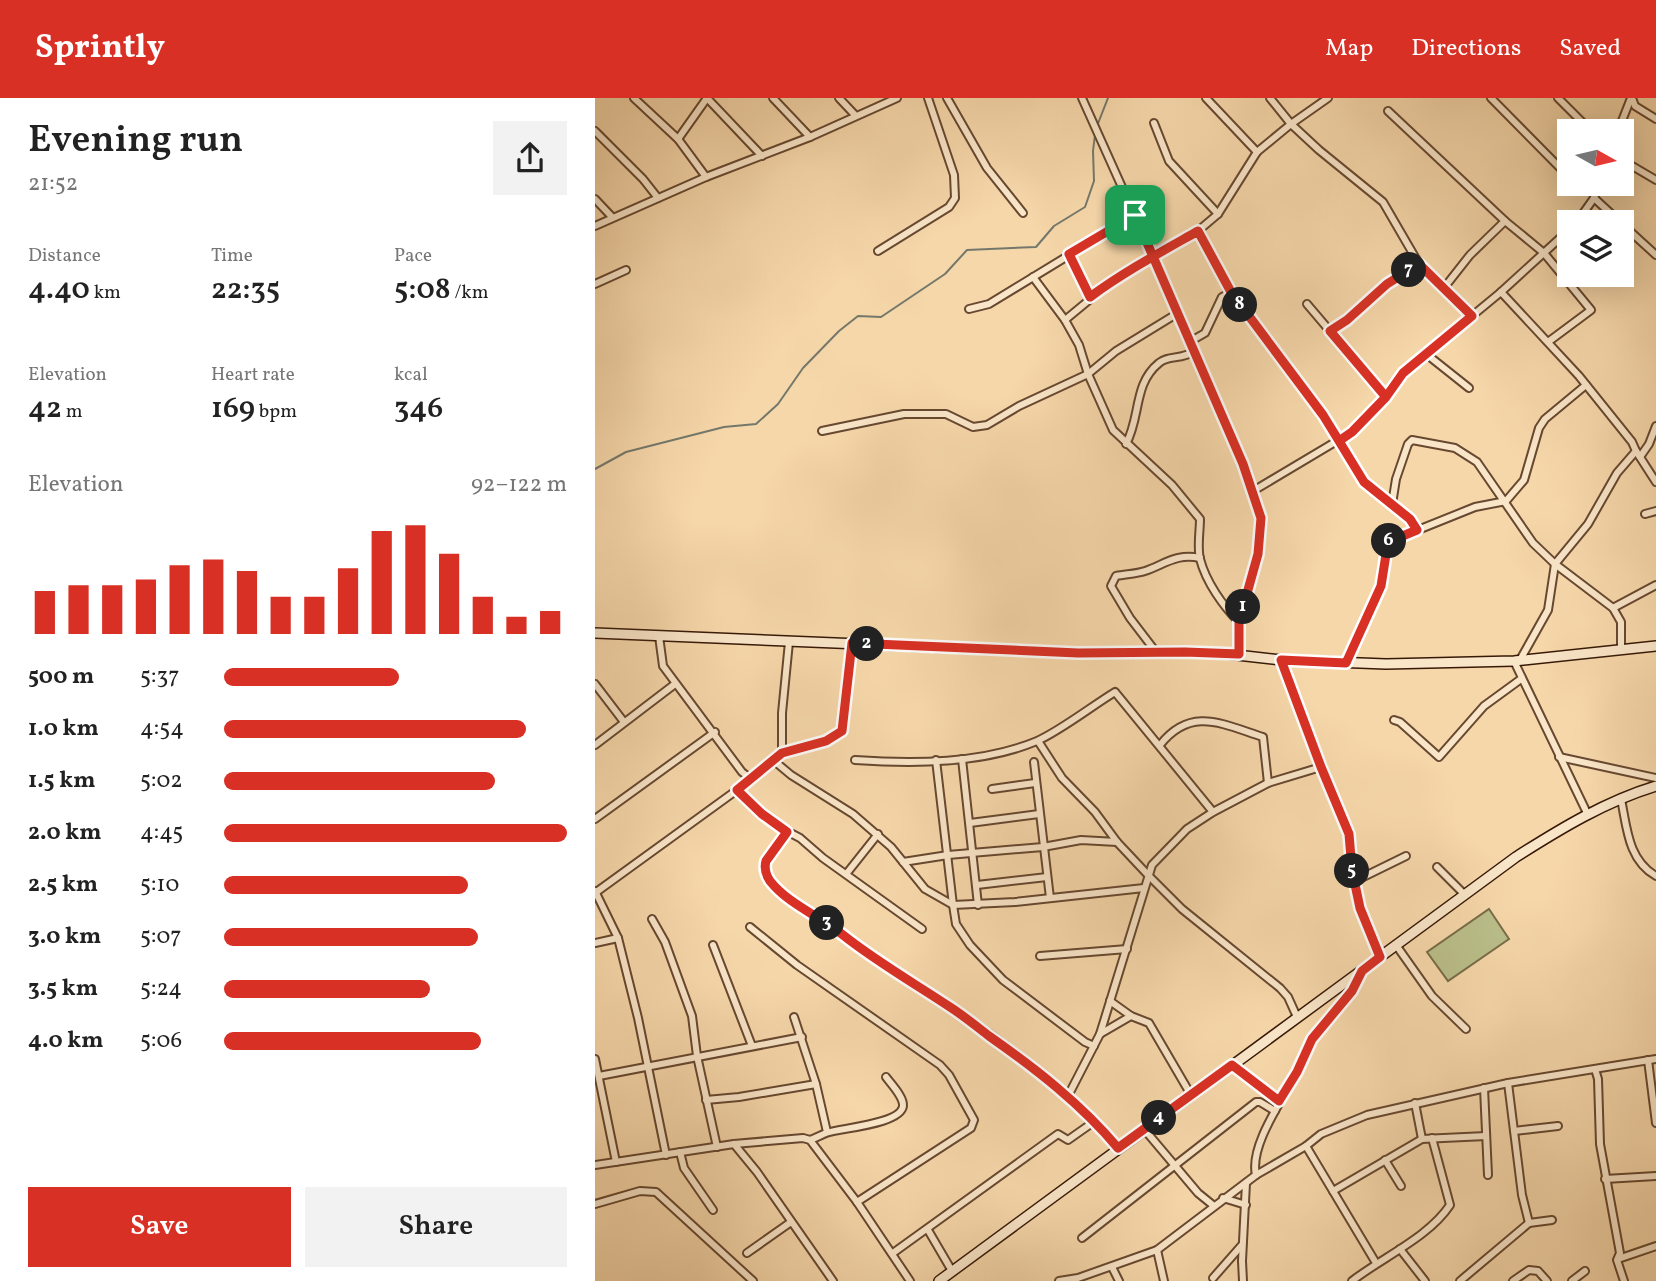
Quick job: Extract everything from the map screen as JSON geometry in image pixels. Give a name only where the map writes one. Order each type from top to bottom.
[{"type":"street","points":[[634,98],[678,139],[706,177]]},
{"type":"street","points":[[678,139],[707,98],[762,156]]},
{"type":"street","points":[[773,98],[810,137]]},
{"type":"street","points":[[839,98],[855,116]]},
{"type":"street","points":[[595,226],[897,98]]},
{"type":"street","points":[[878,251],[949,207],[955,198],[954,175],[928,98]]},
{"type":"street","points":[[947,98],[987,169],[1023,213]]},
{"type":"street","points":[[1082,98],[1191,341],[1253,491],[1261,518],[1258,554],[1239,622],[1239,654]]},
{"type":"street","points":[[1206,98],[1257,152]]},
{"type":"street","points":[[1270,98],[1291,124],[1319,150],[1383,202],[1419,264],[1472,316]]},
{"type":"street","points":[[1065,320],[1117,277],[1198,231],[1218,214],[1257,152],[1328,98]]},
{"type":"street","points":[[1491,98],[1557,164]]},
{"type":"street","points":[[1558,98],[1579,119]]},
{"type":"street","points":[[1631,98],[1635,106],[1656,119]]},
{"type":"street","points":[[1623,119],[1631,98]]},
{"type":"street","points":[[1388,111],[1505,221],[1544,253],[1591,310],[1548,342]]},
{"type":"street","points":[[1154,123],[1169,161],[1218,214]]},
{"type":"street","points":[[595,131],[658,198]]},
{"type":"street","points":[[1635,168],[1656,180]]},
{"type":"street","points":[[1586,210],[1594,198],[1607,210]]},
{"type":"street","points":[[595,199],[613,218]]},
{"type":"street","points":[[969,309],[989,304],[1135,215]]},
{"type":"street","points":[[1444,288],[1470,255],[1505,221]]},
{"type":"street","points":[[1198,231],[1231,292],[1323,415],[1364,482],[1410,519],[1417,530]]},
{"type":"street","points":[[1634,235],[1656,255]]},
{"type":"street","points":[[1253,491],[1352,432],[1386,397],[1403,373],[1501,292],[1557,241]]},
{"type":"street","points":[[1069,254],[1090,297]]},
{"type":"street","points":[[1330,331],[1347,320],[1387,284],[1419,264]]},
{"type":"street","points":[[595,284],[626,270]]},
{"type":"street","points":[[1033,277],[1065,320],[1079,345],[1088,374],[1113,430],[1172,485],[1200,519],[1200,558],[1209,581],[1226,609],[1239,622]]},
{"type":"street","points":[[1191,341],[1205,333],[1222,297],[1231,292]]},
{"type":"street","points":[[1501,292],[1586,385],[1632,442],[1656,482]]},
{"type":"street","points":[[1307,304],[1386,397]]},
{"type":"street","points":[[822,431],[904,414],[946,414],[973,427],[987,425],[1019,406],[1088,374],[1115,351],[1178,313]]},
{"type":"street","points":[[1126,444],[1137,412],[1140,388],[1151,371],[1161,361],[1185,358],[1195,351]]},
{"type":"street","points":[[1425,353],[1469,388]]},
{"type":"street","points":[[1346,663],[1381,586],[1388,542],[1475,507],[1506,501],[1524,480],[1539,428],[1545,419],[1586,385]]},
{"type":"street","points":[[1588,815],[1521,679],[1517,660],[1548,610],[1555,564],[1588,524],[1616,473],[1649,444],[1656,426]]},
{"type":"street","points":[[1392,504],[1396,479],[1408,444],[1412,440],[1455,448],[1468,454],[1506,501],[1533,543],[1555,564],[1613,608],[1621,622],[1621,649]]},
{"type":"street","points":[[1645,514],[1656,511]]},
{"type":"street","points":[[1156,652],[1130,618],[1111,586],[1117,576],[1144,571],[1171,559],[1186,555],[1200,558]]},
{"type":"street","points":[[1613,608],[1656,585]]},
{"type":"street","points":[[595,633],[1078,653],[1239,654],[1281,660],[1426,664],[1517,660],[1656,646]]},
{"type":"street","points":[[659,636],[663,666],[742,772],[751,779]]},
{"type":"street","points":[[782,753],[782,713],[789,642]]},
{"type":"street","points":[[666,1155],[618,938],[595,893],[737,790],[782,753],[826,741],[842,731],[852,643]]},
{"type":"street","points":[[1281,660],[1349,834],[1352,870],[1360,908],[1380,957]]},
{"type":"street","points":[[1394,720],[1401,722],[1439,757],[1484,706],[1521,679]]},
{"type":"street","points":[[595,684],[624,722]]},
{"type":"street","points":[[595,745],[675,684]]},
{"type":"street","points":[[855,760],[887,762],[962,759],[999,752],[1038,741],[1115,692],[1213,812]]},
{"type":"street","points":[[1160,745],[1168,734],[1180,725],[1196,720],[1262,737],[1268,783]]},
{"type":"street","points":[[595,819],[715,733]]},
{"type":"street","points":[[1038,741],[1062,778],[1095,812],[1117,842],[1182,909],[1280,988],[1288,997],[1297,1017]]},
{"type":"street","points":[[1559,757],[1656,778]]},
{"type":"street","points":[[962,759],[978,905]]},
{"type":"street","points":[[773,760],[791,775],[853,814],[878,835],[925,889],[953,905],[978,905],[1144,888]]},
{"type":"street","points":[[936,760],[953,905],[956,924],[962,935],[1003,979],[1085,1042],[1094,1046]]},
{"type":"street","points":[[1034,762],[1050,898]]},
{"type":"street","points":[[1068,1096],[1100,1034],[1152,865],[1187,829],[1213,812],[1268,783],[1321,767]]},
{"type":"street","points":[[992,789],[1035,783]]},
{"type":"street","points":[[939,1281],[1464,894],[1543,839],[1621,799],[1656,786]]},
{"type":"street","points":[[737,790],[762,814],[800,838],[823,858],[922,929]]},
{"type":"street","points":[[1621,799],[1633,852],[1639,862],[1656,876]]},
{"type":"street","points":[[970,823],[1039,814]]},
{"type":"street","points":[[787,832],[766,861],[764,867],[769,880],[788,898],[823,920],[867,955],[953,1008],[1068,1096],[1095,1121],[1118,1148]]},
{"type":"street","points":[[847,873],[878,835]]},
{"type":"street","points":[[903,862],[973,852],[1043,847],[1081,840],[1117,842]]},
{"type":"street","points":[[1355,881],[1406,856]]},
{"type":"street","points":[[1437,867],[1464,894]]},
{"type":"street","points":[[977,885],[1047,877]]},
{"type":"street","points":[[652,919],[665,942],[692,1016],[697,1056],[717,1147]]},
{"type":"street","points":[[750,927],[797,965],[940,1065],[949,1075],[974,1120],[971,1128],[857,1202]]},
{"type":"street","points":[[595,943],[618,938]]},
{"type":"street","points":[[713,945],[752,1046]]},
{"type":"street","points":[[1396,945],[1432,996],[1466,1030]]},
{"type":"street","points":[[1039,956],[1127,949]]},
{"type":"street","points":[[1256,1175],[1254,1159],[1306,1048],[1352,991],[1362,971]]},
{"type":"street","points":[[1110,1001],[1131,1016],[1149,1023],[1191,1095]]},
{"type":"street","points":[[1100,1034],[1131,1016]]},
{"type":"street","points":[[794,1017],[816,1084],[827,1132]]},
{"type":"street","points":[[599,1076],[802,1037]]},
{"type":"street","points":[[595,1059],[616,1162]]},
{"type":"street","points":[[1059,1281],[1078,1278],[1157,1250],[1256,1175],[1306,1146],[1321,1134],[1367,1115],[1508,1083],[1656,1059]]},
{"type":"street","points":[[1647,1060],[1656,1123]]},
{"type":"street","points":[[1232,1065],[1279,1101]]},
{"type":"street","points":[[1595,1069],[1598,1079],[1598,1130],[1620,1252],[1617,1260],[1625,1281]]},
{"type":"street","points":[[810,1140],[827,1132],[873,1124],[899,1113],[903,1102],[886,1077]]},
{"type":"street","points":[[1508,1083],[1522,1195],[1529,1223]]},
{"type":"street","points":[[706,1100],[816,1084]]},
{"type":"street","points":[[1484,1088],[1488,1175]]},
{"type":"street","points":[[1082,1238],[1256,1102],[1259,1101],[1275,1111]]},
{"type":"street","points":[[1415,1103],[1422,1139]]},
{"type":"street","points":[[893,1253],[1058,1134],[1068,1140],[1095,1121]]},
{"type":"street","points":[[1514,1131],[1559,1126]]},
{"type":"street","points":[[1144,1129],[1198,1193],[1214,1206]]},
{"type":"street","points":[[1333,1191],[1422,1139],[1486,1136]]},
{"type":"street","points":[[595,1164],[734,1144],[803,1138],[810,1140],[857,1202],[910,1281]]},
{"type":"street","points":[[1352,1281],[1400,1249],[1443,1215],[1450,1205],[1432,1138]]},
{"type":"street","points":[[734,1144],[757,1172],[833,1281]]},
{"type":"street","points":[[1306,1146],[1376,1263]]},
{"type":"street","points":[[680,1153],[684,1168],[713,1210]]},
{"type":"street","points":[[1385,1160],[1401,1186]]},
{"type":"street","points":[[1605,1179],[1656,1176]]},
{"type":"street","points":[[1243,1281],[1246,1184]]},
{"type":"street","points":[[595,1204],[641,1191],[656,1192],[753,1281]]},
{"type":"street","points":[[1223,1198],[1246,1205]]},
{"type":"street","points":[[1465,1279],[1529,1223],[1552,1220]]},
{"type":"street","points":[[747,1252],[791,1222]]},
{"type":"street","points":[[928,1230],[952,1271]]},
{"type":"street","points":[[1213,1278],[1243,1244]]},
{"type":"street","points":[[1617,1260],[1656,1246]]},
{"type":"street","points":[[1400,1249],[1425,1281]]},
{"type":"street","points":[[1157,1250],[1164,1281]]},
{"type":"street","points":[[1112,1267],[1119,1281]]},
{"type":"street","points":[[1513,1281],[1533,1270],[1538,1270],[1547,1281]]},
{"type":"street","points":[[1572,1281],[1585,1271]]},
{"type":"green space","points":[[1489,909],[1509,939],[1448,981],[1427,952]]},
{"type":"waterway","points":[[1097,126],[1108,98]]},
{"type":"waterway","points":[[595,469],[626,452],[724,427],[756,424],[778,404],[803,368],[839,331],[858,316],[881,317],[945,274],[967,250],[1036,247],[1054,226],[1085,207],[1094,181],[1095,135]]},
{"type":"route","points":[[1135,215],[1069,254],[1090,297],[1117,277],[1154,256],[1198,231],[1231,292],[1323,415],[1339,441],[1352,432],[1386,397],[1350,358],[1330,331],[1347,320],[1387,284],[1419,264],[1472,316],[1403,373],[1386,397],[1352,432],[1339,441],[1364,482],[1410,519],[1417,530],[1388,542],[1381,586],[1346,663],[1281,660],[1349,834],[1352,870],[1360,908],[1380,957],[1362,971],[1352,991],[1312,1039],[1297,1072],[1279,1101],[1232,1065],[1118,1148],[1095,1121],[1020,1057],[953,1008],[867,955],[823,920],[788,898],[769,880],[764,867],[787,832],[762,814],[737,790],[782,753],[826,741],[842,731],[852,643],[1078,653],[1239,654],[1239,622],[1258,554],[1261,518],[1243,464],[1191,341],[1154,256],[1135,215]]}]
